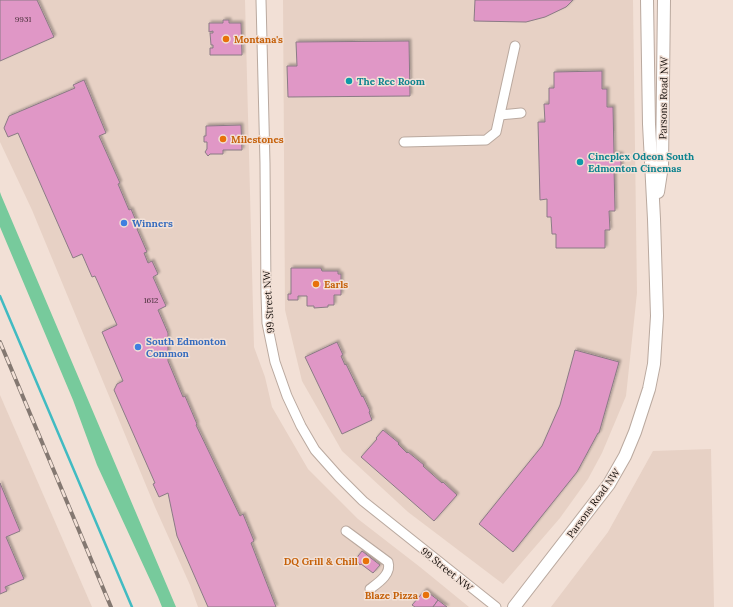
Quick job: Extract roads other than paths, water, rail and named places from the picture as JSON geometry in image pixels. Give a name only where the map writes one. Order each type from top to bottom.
[{"type":"main road","name":"Parsons Road NW","points":[[514,607],[609,484],[625,456],[635,432],[649,389],[654,364],[657,316],[649,124],[647,0]]},
{"type":"main road","name":"Parsons Road NW","points":[[654,219],[662,166],[664,0]]},
{"type":"street","name":"99 Street NW","points":[[261,0],[267,323],[275,362],[287,396],[301,426],[315,450],[339,477],[363,501],[496,607]]},
{"type":"street","points":[[404,142],[486,140],[496,132],[516,46]]},
{"type":"street","points":[[500,115],[521,113]]},
{"type":"street","points":[[346,531],[388,562],[389,565],[386,575],[370,589]]},
{"type":"waterway","points":[[0,296],[132,607]]},
{"type":"railway","points":[[0,342],[111,607]]},
{"type":"place","name":"Montana's","points":[[226,39]]},
{"type":"place","name":"The Rec Room","points":[[349,81]]},
{"type":"place","name":"Milestones","points":[[223,139]]},
{"type":"place","name":"Cineplex Odeon South Edmonton Cinemas","points":[[580,162]]},
{"type":"place","name":"Winners","points":[[124,223]]},
{"type":"place","name":"Earls","points":[[316,284]]},
{"type":"place","name":"South Edmonton Common","points":[[138,347]]},
{"type":"place","name":"DQ Grill & Chill","points":[[366,561]]},
{"type":"place","name":"Blaze Pizza","points":[[426,595]]}]
